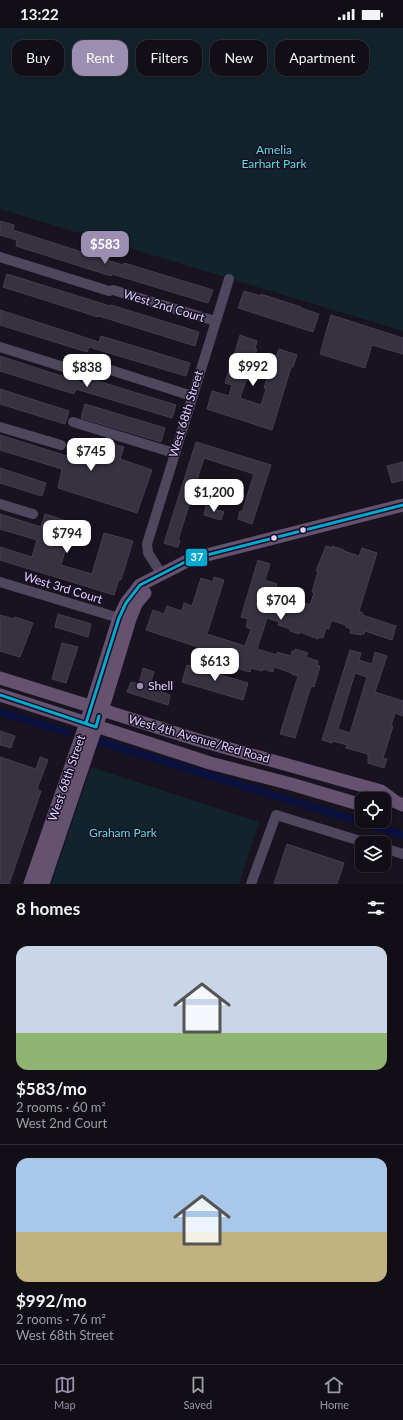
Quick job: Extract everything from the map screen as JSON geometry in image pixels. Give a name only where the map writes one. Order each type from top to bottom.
[{"type":"main road","points":[[161,574],[191,559],[403,505]]},
{"type":"main road","name":"West 68th Street","points":[[43,884],[96,709],[119,618],[126,604],[140,586],[161,574]]},
{"type":"main road","name":"West 68th Street","points":[[96,709],[136,604],[161,574]]},
{"type":"main road","name":"West 4th Avenue/Red Road","points":[[0,678],[198,740],[381,791],[394,804]]},
{"type":"main road","name":"West 4th Avenue/Red Road","points":[[0,695],[210,763],[291,784],[355,803]]},
{"type":"main road","name":"West 68th Street","points":[[30,884],[91,725]]},
{"type":"street","name":"West 2nd Court","points":[[0,257],[215,321]]},
{"type":"street","name":"West 68th Street","points":[[161,574],[148,553],[147,544],[228,279]]},
{"type":"street","points":[[0,347],[82,372]]},
{"type":"street","points":[[98,366],[192,396]]},
{"type":"street","points":[[73,422],[174,453]]},
{"type":"street","points":[[0,427],[61,445]]},
{"type":"street","points":[[0,504],[33,514]]},
{"type":"street","name":"West 3rd Court","points":[[0,582],[119,618]]},
{"type":"street","points":[[252,884],[276,815],[355,839]]},
{"type":"street","points":[[391,850],[403,854]]},
{"type":"green space","name":"Amelia Earhart Park","points":[[0,28],[403,28],[403,331],[0,209]]},
{"type":"green space","name":"Graham Park","points":[[91,767],[259,822],[239,884],[51,884]]},
{"type":"building","points":[[0,221],[14,225],[13,230],[123,265],[124,263],[213,290],[208,303],[112,274],[111,276],[16,246],[17,240],[0,235]]},
{"type":"building","points":[[7,274],[199,332],[195,346],[3,287]]},
{"type":"building","points":[[244,291],[261,296],[261,294],[319,314],[313,332],[238,308]]},
{"type":"building","points":[[0,310],[99,342],[101,336],[190,363],[186,376],[89,347],[87,352],[0,325]]},
{"type":"building","points":[[331,315],[403,338],[403,354],[372,345],[365,368],[320,354]]},
{"type":"building","points":[[240,335],[257,341],[255,349],[257,349],[240,398],[261,405],[266,389],[264,388],[274,357],[276,357],[279,349],[297,355],[293,367],[291,367],[272,430],[207,409],[212,391],[229,396],[232,385],[225,383]]},
{"type":"building","points":[[0,356],[86,384],[88,378],[176,405],[172,418],[76,389],[74,394],[0,371]]},
{"type":"building","points":[[0,389],[69,411],[65,424],[0,404]]},
{"type":"building","points":[[85,404],[165,428],[161,442],[81,418]]},
{"type":"building","points":[[0,435],[67,456],[71,444],[103,454],[106,442],[124,447],[120,459],[152,470],[137,513],[58,488],[62,469],[0,450]]},
{"type":"building","points":[[196,442],[271,465],[252,524],[238,519],[240,511],[242,512],[254,474],[204,458],[178,540],[180,540],[178,547],[176,547],[164,543]]},
{"type":"building","points":[[403,462],[403,480],[392,483],[387,466]]},
{"type":"building","points":[[0,468],[46,483],[42,496],[0,483]]},
{"type":"building","points":[[206,506],[224,512],[221,520],[204,515]]},
{"type":"building","points":[[0,514],[41,527],[45,514],[73,523],[61,565],[92,574],[104,533],[133,541],[121,580],[119,579],[114,595],[0,560],[0,547],[32,557],[37,540],[0,529]]},
{"type":"building","points":[[326,546],[332,548],[332,546],[359,556],[362,548],[377,553],[359,611],[363,613],[362,615],[396,626],[392,640],[365,631],[364,634],[361,635],[350,633],[351,629],[346,627],[346,625],[333,621],[331,622],[329,629],[326,628],[323,638],[319,637],[318,639],[300,632],[299,634],[290,631],[290,629],[278,625],[279,622],[267,618],[257,649],[277,655],[277,652],[291,656],[292,651],[294,652],[295,649],[308,653],[306,657],[318,661],[317,665],[320,666],[314,687],[311,686],[295,738],[280,734],[298,676],[274,667],[273,672],[251,668],[250,672],[207,659],[210,651],[146,630],[153,610],[164,614],[167,606],[182,611],[184,603],[192,606],[201,578],[213,582],[214,577],[224,580],[207,634],[245,646],[251,629],[246,627],[248,619],[241,617],[258,560],[270,564],[265,580],[277,584],[273,597],[299,605],[300,601],[310,605],[318,571],[316,571]]},
{"type":"building","points":[[58,614],[91,624],[88,637],[55,627]]},
{"type":"building","points":[[0,615],[14,619],[15,617],[33,623],[20,657],[0,651]]},
{"type":"building","points":[[62,643],[78,647],[66,683],[52,679]]},
{"type":"building","points":[[350,650],[361,653],[359,660],[372,664],[375,652],[387,656],[375,692],[403,701],[403,716],[395,713],[391,726],[393,726],[383,758],[387,759],[384,768],[368,763],[368,754],[346,748],[347,745],[322,740]],"holes":[[[355,673],[367,677],[350,733],[338,729]]]},
{"type":"building","points":[[187,665],[248,683],[243,700],[182,682]]},
{"type":"building","name":"Shell","points":[[143,668],[154,672],[149,688],[170,695],[168,705],[127,692],[131,682],[139,684]]},
{"type":"building","points":[[0,731],[15,736],[11,748],[0,745]]},
{"type":"building","points":[[0,757],[36,769],[40,757],[48,760],[37,789],[41,791],[9,884],[0,884]]},
{"type":"building","points":[[287,844],[344,863],[337,884],[274,884]]},
{"type":"waterway","points":[[0,712],[67,732]]},
{"type":"waterway","points":[[98,741],[403,835]]},
{"type":"transit line","name":"37","points":[[86,723],[119,618],[126,603],[140,585],[191,559],[403,505]]},
{"type":"transit line","name":"37","points":[[0,695],[96,727],[99,716]]},
{"type":"place","name":"Shell","points":[[140,686]]}]
